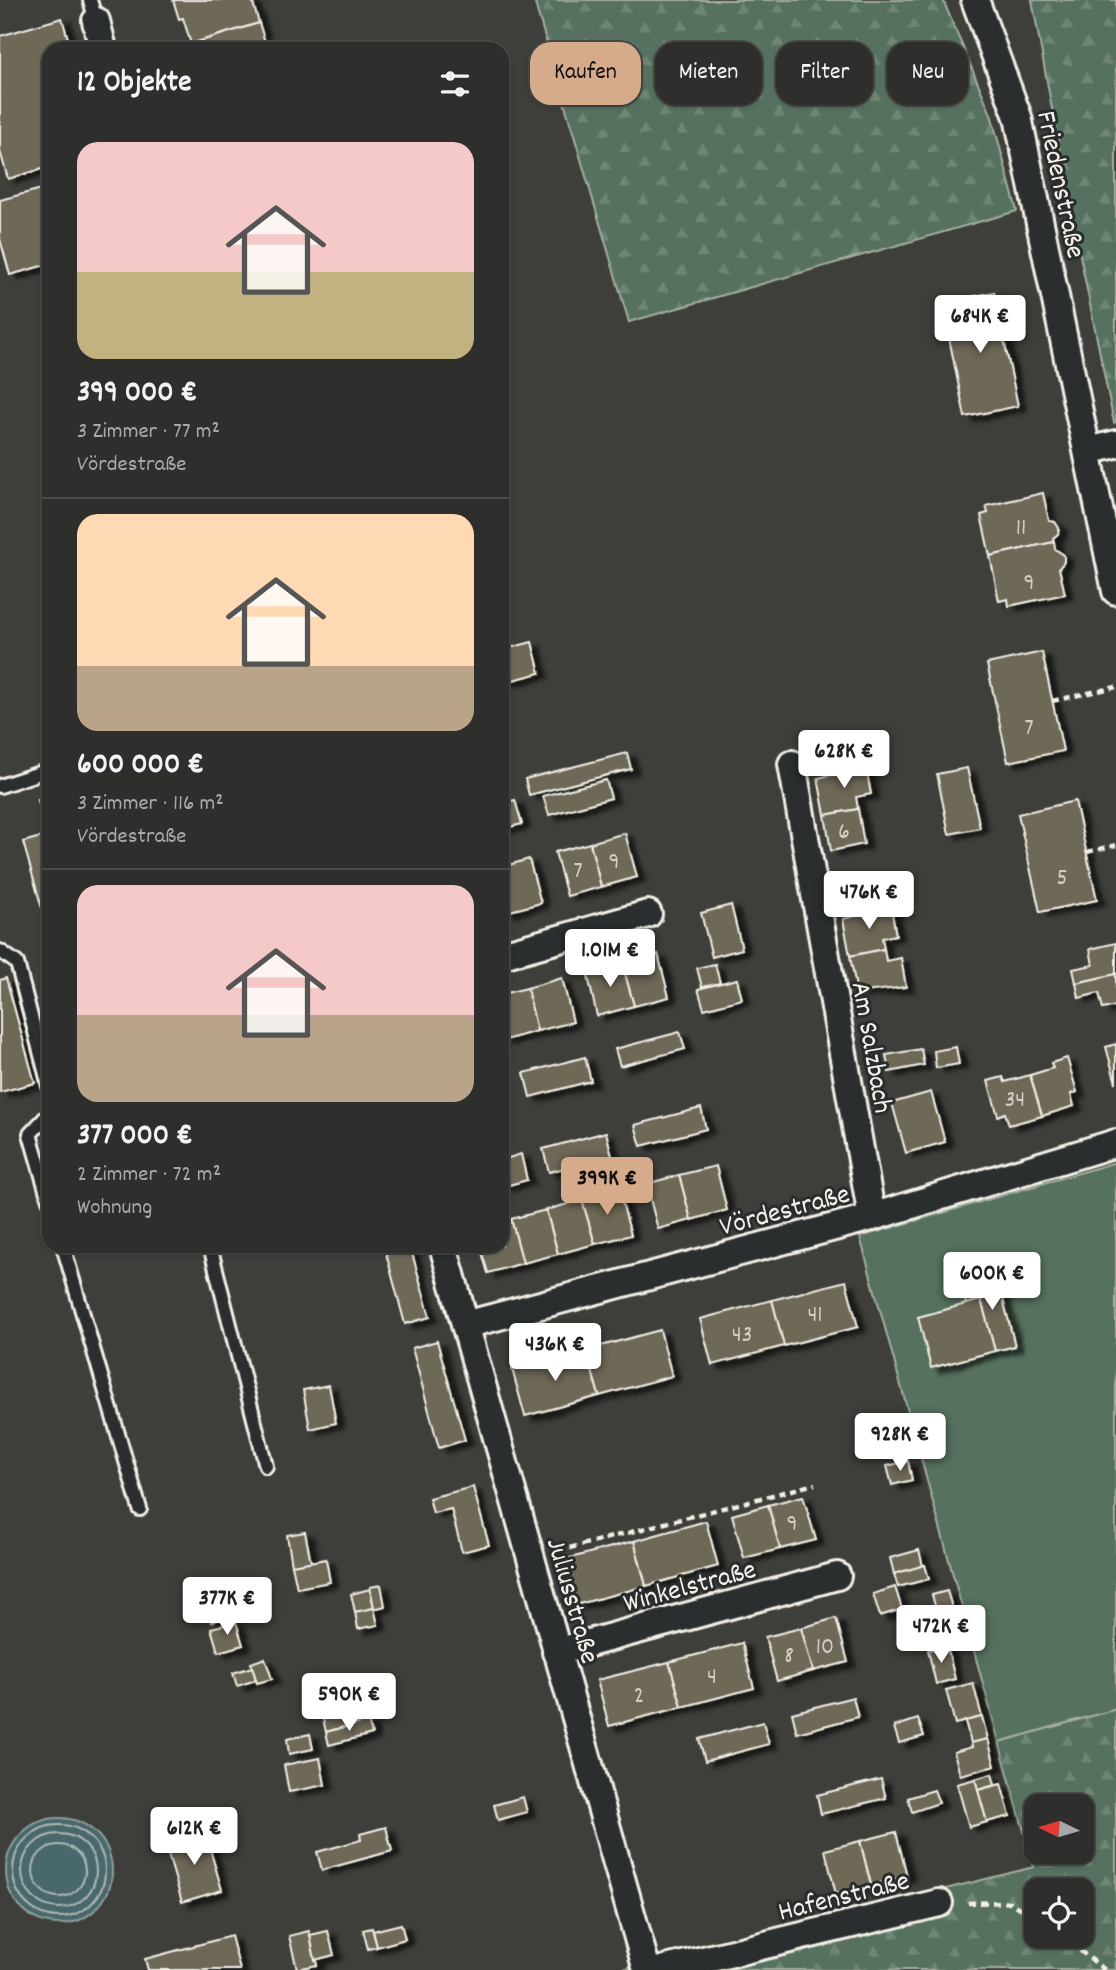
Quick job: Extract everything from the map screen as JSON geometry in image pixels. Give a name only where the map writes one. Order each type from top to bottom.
[{"type":"street","name":"Friedenstraße","points":[[975,0],[1018,117],[1116,591]]},
{"type":"street","points":[[93,11],[101,42]]},
{"type":"street","points":[[1088,451],[1116,444]]},
{"type":"street","name":"Am Salzbach","points":[[792,764],[872,1217]]},
{"type":"street","points":[[509,953],[648,914]]},
{"type":"street","name":"Vördestraße","points":[[465,1325],[872,1217],[1116,1143]]},
{"type":"street","name":"Juliusstraße","points":[[445,1253],[647,1970]]},
{"type":"street","name":"Winkelstraße","points":[[556,1652],[838,1576]]},
{"type":"street","name":"Hafenstraße","points":[[662,1970],[939,1903]]},
{"type":"lane","points":[[0,786],[42,772]]},
{"type":"lane","points":[[0,951],[17,963],[42,1059]]},
{"type":"lane","points":[[42,1121],[30,1134],[42,1175]]},
{"type":"lane","points":[[65,1253],[140,1509]]},
{"type":"lane","points":[[212,1253],[266,1466]]},
{"type":"path","points":[[1052,701],[1116,687]]},
{"type":"path","points":[[1087,852],[1116,845]]},
{"type":"path","points":[[530,1559],[815,1484]]},
{"type":"path","name":"Hafenstraße","points":[[939,1903],[1010,1902],[1024,1911]]},
{"type":"path","points":[[1077,1948],[1105,1970]]},
{"type":"green space","points":[[534,0],[943,0],[961,42],[887,42],[887,105],[968,105],[968,59],[991,114],[1017,211],[629,322],[565,105],[641,105],[641,42],[546,42]]},
{"type":"green space","points":[[1032,0],[1116,0],[1114,423],[1068,196]]},
{"type":"green space","points":[[1116,1162],[1116,1709],[999,1742],[860,1237]]},
{"type":"green space","points":[[1116,1709],[1116,1970],[619,1970],[1034,1867],[1033,1864],[1094,1864],[1094,1794],[1024,1794],[1024,1831],[999,1742]]},
{"type":"water","points":[[59,1818],[79,1822],[96,1834],[108,1851],[112,1871],[108,1891],[96,1908],[79,1920],[59,1924],[39,1920],[22,1908],[10,1891],[6,1871],[10,1851],[22,1834],[39,1822]]},
{"type":"building","points":[[173,0],[252,0],[259,23],[190,42],[183,18],[179,19]]},
{"type":"building","points":[[62,18],[69,42],[42,42],[42,169],[8,179],[0,151],[0,36]]},
{"type":"building","points":[[259,23],[265,42],[197,42]]},
{"type":"building","points":[[42,189],[42,266],[10,275],[0,239],[0,200]]},
{"type":"building","points":[[994,292],[1018,406],[965,417],[942,303]]},
{"type":"building","points":[[1043,493],[1049,521],[1055,522],[1059,528],[1058,534],[1053,538],[1054,542],[990,556],[981,515],[988,513],[986,506]]},
{"type":"building","points":[[1054,542],[1055,549],[1064,555],[1064,562],[1059,568],[1065,594],[1009,606],[1008,599],[999,601],[990,556]]},
{"type":"building","points":[[532,642],[540,673],[509,681],[509,648]]},
{"type":"building","points":[[1042,652],[1063,751],[1008,762],[987,664]]},
{"type":"building","points":[[627,753],[631,769],[529,795],[525,779]]},
{"type":"building","points":[[866,767],[871,794],[856,797],[858,809],[825,815],[818,778]]},
{"type":"building","points":[[967,768],[980,828],[949,834],[937,774]]},
{"type":"building","points":[[606,780],[611,798],[549,815],[543,796]]},
{"type":"building","points":[[515,800],[522,824],[509,827],[509,801]]},
{"type":"building","points":[[1075,801],[1097,900],[1040,912],[1018,814]]},
{"type":"building","points":[[858,809],[864,844],[831,851],[825,815]]},
{"type":"building","points":[[625,833],[637,877],[601,887],[590,843]]},
{"type":"building","points":[[42,837],[42,908],[23,842]]},
{"type":"building","points":[[590,843],[601,887],[567,896],[555,852]]},
{"type":"building","points":[[529,859],[541,903],[509,911],[509,865]]},
{"type":"building","points":[[731,905],[742,949],[712,957],[701,913]]},
{"type":"building","points":[[891,907],[896,935],[882,938],[884,949],[850,956],[843,919]]},
{"type":"building","points":[[1116,943],[1116,974],[1076,983],[1073,969],[1093,965],[1090,949]]},
{"type":"building","points":[[884,949],[886,961],[901,958],[906,987],[857,993],[850,956]]},
{"type":"building","points":[[658,954],[669,997],[634,1006],[622,963]]},
{"type":"building","points":[[622,963],[634,1006],[597,1016],[587,972]]},
{"type":"building","points":[[715,964],[720,983],[702,987],[697,968]]},
{"type":"building","points":[[1116,974],[1116,1006],[1103,1009],[1099,993],[1079,998],[1076,983]]},
{"type":"building","points":[[6,978],[35,1083],[0,1092],[0,980]]},
{"type":"building","points":[[562,978],[573,1022],[537,1031],[527,988]]},
{"type":"building","points":[[737,979],[742,999],[704,1009],[698,989]]},
{"type":"building","points":[[527,988],[537,1031],[509,1039],[509,992]]},
{"type":"building","points":[[680,1032],[685,1049],[620,1066],[615,1049]]},
{"type":"building","points":[[1116,1044],[1116,1083],[1106,1047]]},
{"type":"building","points":[[956,1047],[959,1064],[936,1068],[934,1051]]},
{"type":"building","points":[[921,1049],[924,1065],[889,1072],[886,1055]]},
{"type":"building","points":[[585,1057],[591,1081],[530,1097],[524,1073]]},
{"type":"building","points":[[1067,1058],[1077,1092],[1071,1094],[1074,1106],[1042,1116],[1030,1075],[1053,1068],[1051,1063]]},
{"type":"building","points":[[1030,1075],[1042,1116],[1009,1125],[1005,1113],[998,1116],[988,1081],[1003,1077],[1005,1082]]},
{"type":"building","points":[[931,1092],[945,1142],[906,1153],[892,1103]]},
{"type":"building","points":[[701,1108],[706,1129],[641,1146],[635,1125]]},
{"type":"building","points":[[606,1132],[612,1156],[549,1172],[543,1149]]},
{"type":"building","points":[[521,1154],[527,1180],[509,1185],[509,1158]]},
{"type":"building","points":[[716,1166],[727,1210],[691,1220],[679,1175]]},
{"type":"building","points":[[679,1175],[691,1220],[658,1229],[646,1184]]},
{"type":"building","points":[[619,1191],[631,1235],[595,1244],[582,1200]]},
{"type":"building","points":[[582,1200],[595,1244],[558,1254],[546,1210]]},
{"type":"building","points":[[546,1210],[558,1254],[523,1263],[511,1219]]},
{"type":"building","points":[[511,1219],[523,1263],[488,1273],[482,1253],[509,1253]]},
{"type":"building","points":[[386,1253],[412,1253],[430,1317],[405,1324]]},
{"type":"building","points":[[998,1279],[1015,1346],[995,1351],[981,1300],[966,1304],[961,1289]]},
{"type":"building","points":[[846,1281],[858,1327],[784,1346],[772,1300]]},
{"type":"building","points":[[772,1300],[784,1346],[712,1365],[700,1319]]},
{"type":"building","points":[[981,1300],[995,1351],[931,1368],[918,1317]]},
{"type":"building","points":[[660,1330],[672,1376],[599,1396],[586,1350]]},
{"type":"building","points":[[437,1341],[465,1440],[439,1448],[412,1348]]},
{"type":"building","points":[[586,1350],[599,1396],[525,1416],[512,1369]]},
{"type":"building","points":[[329,1385],[336,1423],[310,1429],[303,1390]]},
{"type":"building","points":[[908,1461],[912,1480],[892,1485],[887,1466]]},
{"type":"building","points":[[473,1487],[489,1545],[462,1552],[451,1509],[433,1513],[429,1498]]},
{"type":"building","points":[[803,1496],[816,1540],[780,1549],[768,1505]]},
{"type":"building","points":[[768,1505],[780,1549],[744,1558],[732,1515]]},
{"type":"building","points":[[706,1521],[718,1566],[646,1586],[634,1541]]},
{"type":"building","points":[[305,1532],[311,1562],[292,1565],[287,1535]]},
{"type":"building","points":[[634,1541],[646,1586],[575,1605],[563,1560]]},
{"type":"building","points":[[919,1550],[923,1566],[894,1574],[890,1558]]},
{"type":"building","points":[[326,1559],[330,1582],[297,1588],[292,1565]]},
{"type":"building","points":[[925,1565],[929,1579],[898,1587],[894,1574]]},
{"type":"building","points":[[222,1584],[232,1616],[211,1622],[202,1590]]},
{"type":"building","points":[[381,1585],[385,1606],[374,1609],[370,1587]]},
{"type":"building","points":[[895,1587],[902,1609],[880,1616],[873,1594]]},
{"type":"building","points":[[370,1589],[374,1608],[355,1612],[351,1594]]},
{"type":"building","points":[[947,1591],[959,1630],[943,1634],[932,1595]]},
{"type":"building","points":[[374,1608],[378,1625],[358,1629],[355,1612]]},
{"type":"building","points":[[836,1618],[848,1662],[813,1671],[801,1628]]},
{"type":"building","points":[[236,1622],[243,1645],[218,1652],[211,1628]]},
{"type":"building","points":[[801,1628],[813,1671],[777,1681],[765,1637]]},
{"type":"building","points":[[742,1643],[754,1688],[682,1707],[669,1662]]},
{"type":"building","points":[[947,1646],[955,1679],[936,1684],[928,1650]]},
{"type":"building","points":[[265,1658],[272,1679],[257,1683],[251,1663]]},
{"type":"building","points":[[669,1662],[682,1707],[609,1726],[597,1680]]},
{"type":"building","points":[[252,1667],[256,1680],[237,1686],[233,1673]]},
{"type":"building","points":[[973,1683],[982,1717],[955,1724],[946,1690]]},
{"type":"building","points":[[853,1697],[858,1717],[797,1733],[792,1713]]},
{"type":"building","points":[[346,1709],[350,1725],[326,1732],[322,1715]]},
{"type":"building","points":[[982,1717],[988,1739],[971,1743],[965,1721]]},
{"type":"building","points":[[918,1719],[924,1736],[899,1743],[894,1727]]},
{"type":"building","points":[[368,1721],[372,1734],[329,1745],[326,1732]]},
{"type":"building","points":[[763,1722],[769,1744],[705,1761],[699,1739]]},
{"type":"building","points":[[310,1734],[313,1749],[289,1754],[287,1739]]},
{"type":"building","points":[[988,1739],[995,1766],[960,1775],[954,1752],[972,1747],[971,1743]]},
{"type":"building","points":[[320,1758],[325,1785],[289,1792],[284,1765]]},
{"type":"building","points":[[992,1774],[995,1785],[978,1790],[975,1779]]},
{"type":"building","points":[[881,1779],[886,1798],[821,1814],[817,1795]]},
{"type":"building","points":[[975,1779],[987,1822],[969,1827],[957,1784]]},
{"type":"building","points":[[1001,1784],[1010,1816],[987,1822],[978,1790]]},
{"type":"building","points":[[934,1790],[939,1803],[912,1812],[908,1798]]},
{"type":"building","points":[[523,1797],[527,1812],[498,1820],[494,1805]]},
{"type":"building","points":[[386,1827],[392,1851],[322,1870],[317,1852],[361,1840],[360,1834]]},
{"type":"building","points":[[205,1832],[222,1890],[182,1902],[165,1844]]},
{"type":"building","points":[[896,1832],[907,1876],[871,1885],[860,1841]]},
{"type":"building","points":[[860,1841],[871,1885],[836,1894],[825,1850]]},
{"type":"building","points":[[401,1924],[405,1939],[377,1947],[373,1931]]},
{"type":"building","points":[[372,1928],[377,1947],[368,1949],[363,1930]]},
{"type":"building","points":[[309,1931],[317,1965],[297,1969],[289,1936]]},
{"type":"building","points":[[328,1931],[334,1955],[315,1960],[310,1935]]},
{"type":"building","points":[[231,1936],[240,1970],[148,1970],[145,1959]]}]
